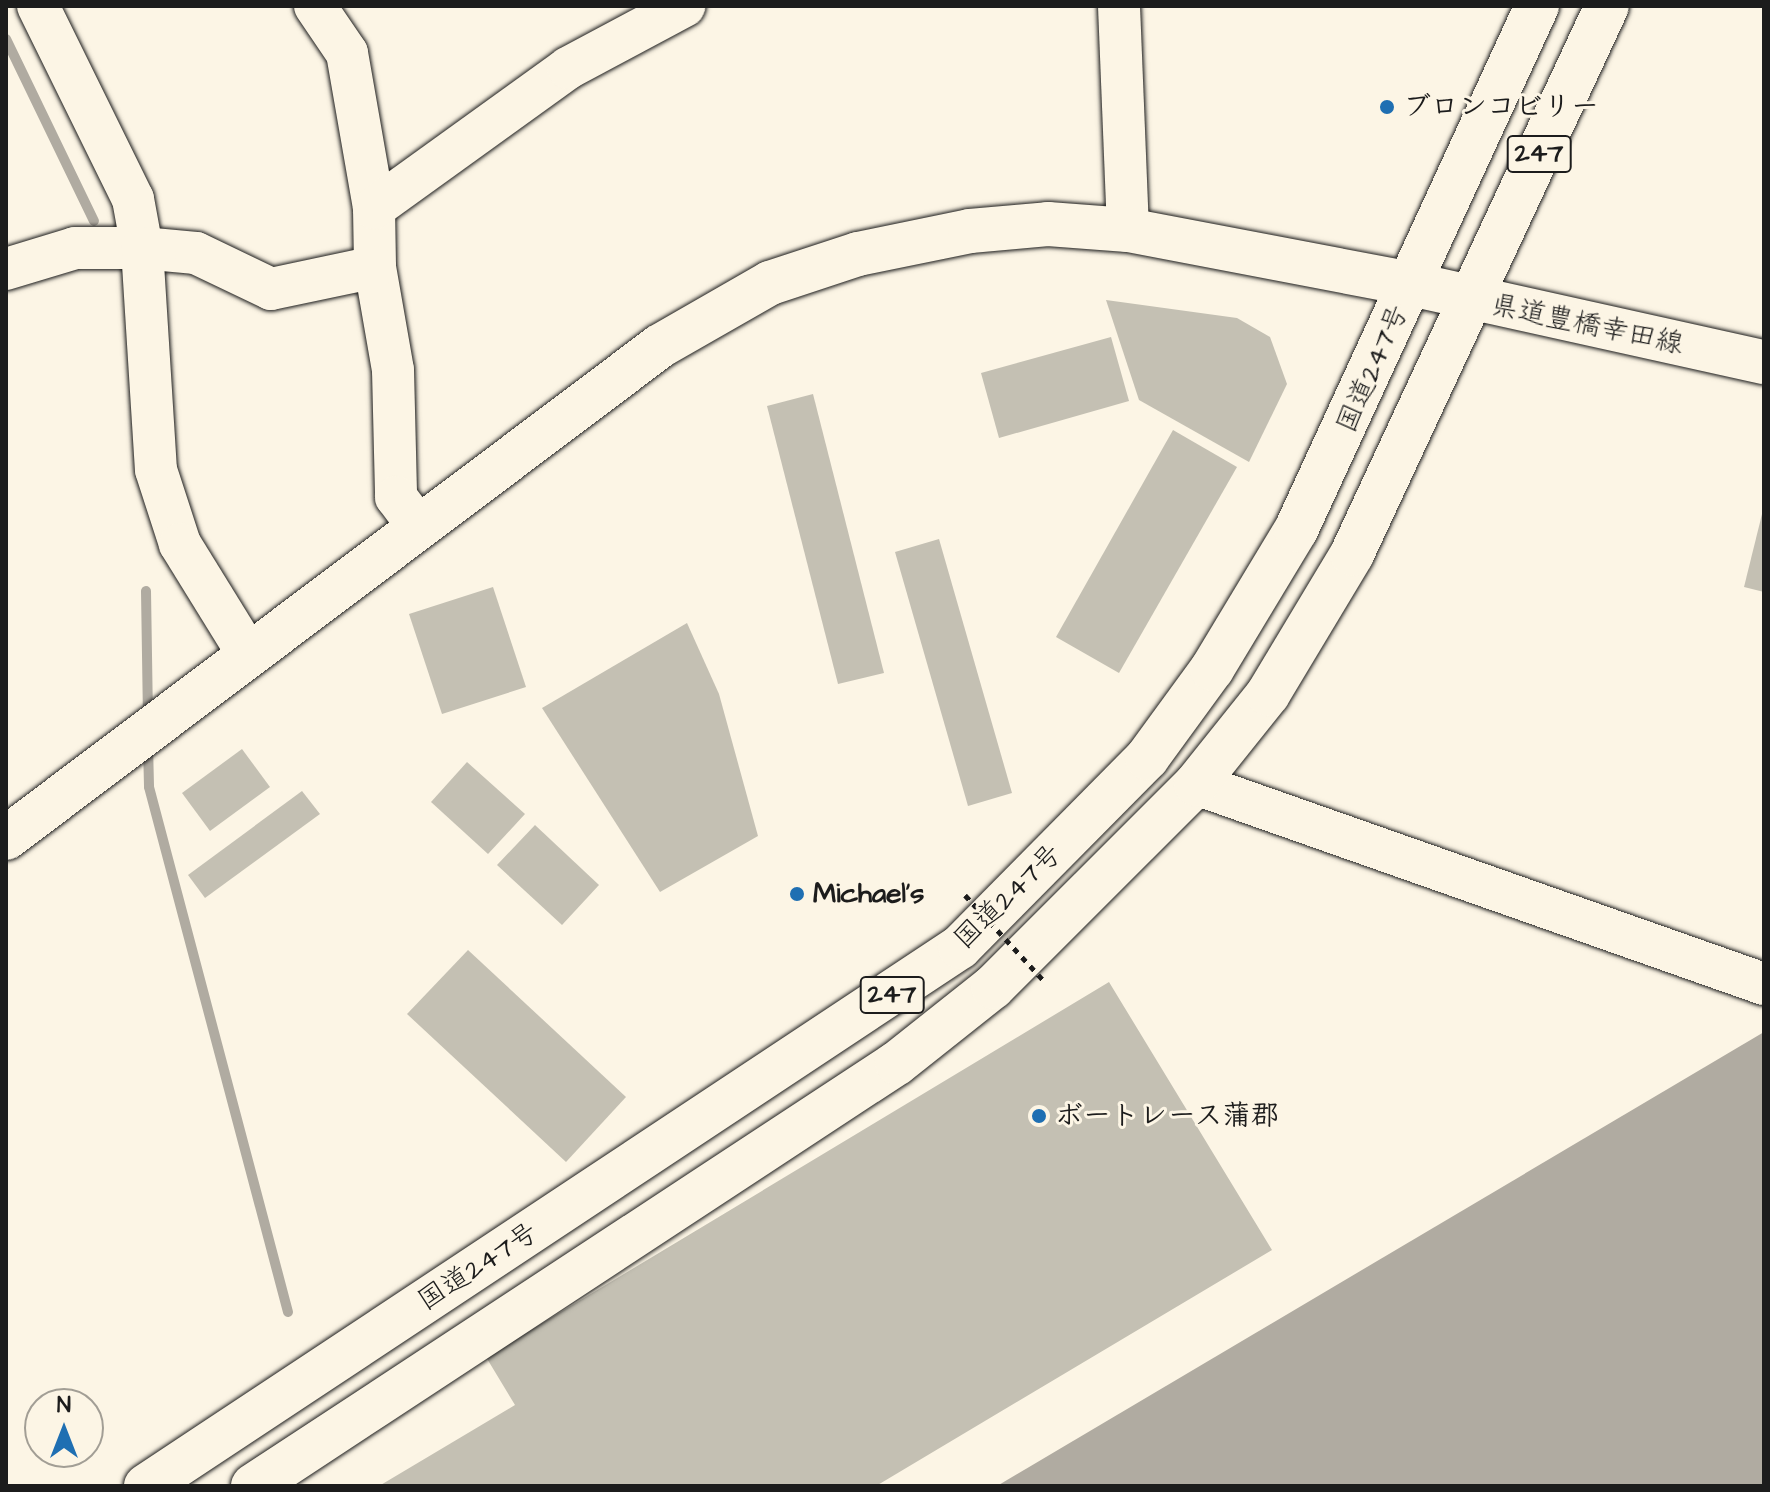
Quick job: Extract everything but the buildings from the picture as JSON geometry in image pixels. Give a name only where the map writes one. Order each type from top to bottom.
[{"type":"main road","name":"国道247号","points":[[146,1486],[960,947],[1147,758],[1212,669],[1296,530],[1537,6]]},
{"type":"main road","name":"国道247号","points":[[253,1486],[897,1063],[993,987],[1196,784],[1268,694],[1352,554],[1607,6]]},
{"type":"main road","name":"県道豊橋幸田線","points":[[6,838],[417,525],[660,346],[770,283],[858,254],[970,231],[1048,224],[1128,230],[1411,284],[1471,301],[1764,362]]},
{"type":"street","points":[[38,6],[133,199],[142,248],[156,470],[180,544],[248,654]]},
{"type":"street","points":[[315,6],[347,53],[374,208],[375,267],[393,370],[396,497],[417,525]]},
{"type":"street","points":[[374,208],[568,68],[684,6]]},
{"type":"street","points":[[1119,6],[1128,230]]},
{"type":"street","points":[[6,269],[75,248],[142,248],[196,253],[271,289],[375,267]]},
{"type":"street","points":[[1196,784],[1764,984]]},
{"type":"path","points":[[965,895],[1045,982]]},
{"type":"shaded area","points":[[1764,1032],[1764,1486],[997,1486]]},
{"type":"waterway","points":[[6,39],[94,221]]},
{"type":"waterway","points":[[146,591],[148,717]]},
{"type":"waterway","points":[[148,745],[149,787],[288,1312]]},
{"type":"place","name":"ブロンコビリー","points":[[1387,107]]},
{"type":"place","name":"Michael's","points":[[797,894]]},
{"type":"place","name":"ボートレース蒲郡","points":[[1039,1116]]}]
